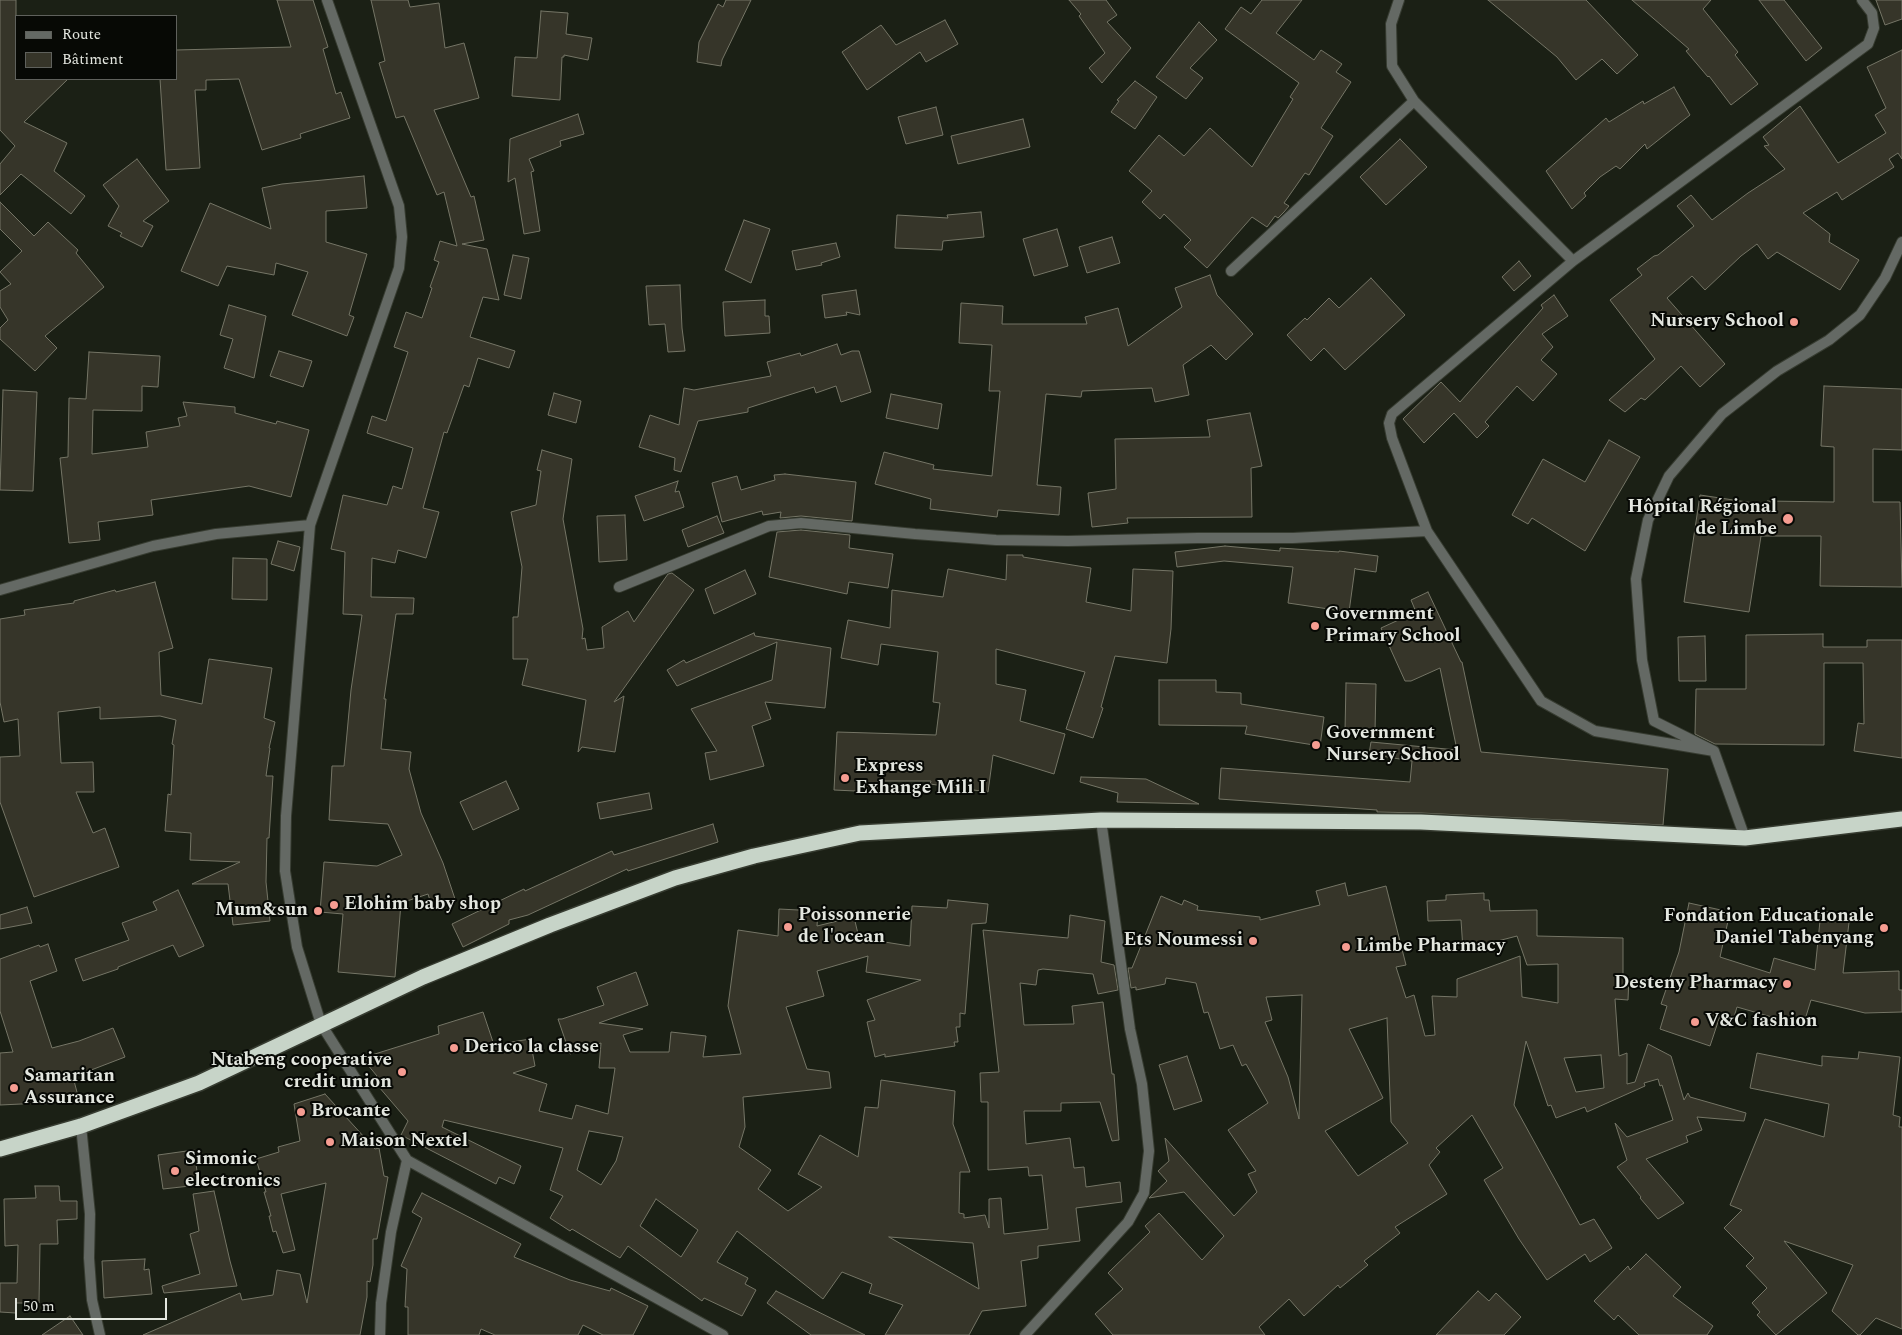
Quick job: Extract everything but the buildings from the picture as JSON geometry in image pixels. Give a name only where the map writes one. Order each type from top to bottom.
[{"type":"highway","points":[[0,1149],[81,1126],[198,1083],[423,977],[550,925],[675,878],[754,856],[860,833],[1101,820],[1421,822],[1745,838],[1902,819]]},
{"type":"street","points":[[326,0],[399,206],[402,237],[399,268],[310,525],[286,816],[285,871],[297,947],[321,1024],[407,1160],[723,1335]]},
{"type":"street","points":[[1399,0],[1391,24],[1392,66],[1414,101],[1572,260]]},
{"type":"street","points":[[1714,751],[1595,731],[1541,702],[1427,531],[1392,438],[1389,424],[1392,414],[1572,260],[1868,44],[1874,28],[1872,13],[1862,0]]},
{"type":"street","points":[[1231,271],[1414,101]]},
{"type":"street","points":[[1745,838],[1714,751],[1654,721],[1642,660],[1636,580],[1648,520],[1669,476],[1722,414],[1777,371],[1829,340],[1860,315],[1885,278],[1902,242]]},
{"type":"street","points":[[618,586],[769,526],[801,523],[987,539],[1068,541],[1293,538],[1427,531]]},
{"type":"street","points":[[0,590],[153,546],[216,534],[310,525]]},
{"type":"street","points":[[1024,1335],[1128,1222],[1144,1193],[1150,1151],[1144,1103],[1130,1029],[1101,820]]},
{"type":"street","points":[[81,1126],[90,1214],[92,1300],[100,1335]]},
{"type":"street","points":[[380,1335],[381,1302],[391,1232],[407,1160]]},
{"type":"place","name":"Nursery School","points":[[1794,322]]},
{"type":"place","name":"Hôpital Régional de Limbe","points":[[1788,519]]},
{"type":"place","name":"Government Primary School","points":[[1315,626]]},
{"type":"place","name":"Government Nursery School","points":[[1316,745]]},
{"type":"place","name":"Express Exhange Mili I","points":[[845,778]]},
{"type":"place","name":"Elohim baby shop","points":[[334,905]]},
{"type":"place","name":"Mum&sun","points":[[318,911]]},
{"type":"place","name":"Poissonnerie de l'ocean","points":[[788,927]]},
{"type":"place","name":"Fondation Educationale Daniel Tabenyang","points":[[1884,928]]},
{"type":"place","name":"Ets Noumessi","points":[[1253,941]]},
{"type":"place","name":"Limbe Pharmacy","points":[[1346,947]]},
{"type":"place","name":"Desteny Pharmacy","points":[[1787,984]]},
{"type":"place","name":"V&C fashion","points":[[1695,1022]]},
{"type":"place","name":"Derico la classe","points":[[454,1048]]},
{"type":"place","name":"Ntabeng cooperative credit union","points":[[402,1072]]},
{"type":"place","name":"Samaritan Assurance","points":[[14,1088]]},
{"type":"place","name":"Brocante","points":[[301,1112]]},
{"type":"place","name":"Maison Nextel","points":[[330,1142]]},
{"type":"place","name":"Simonic electronics","points":[[175,1171]]}]
